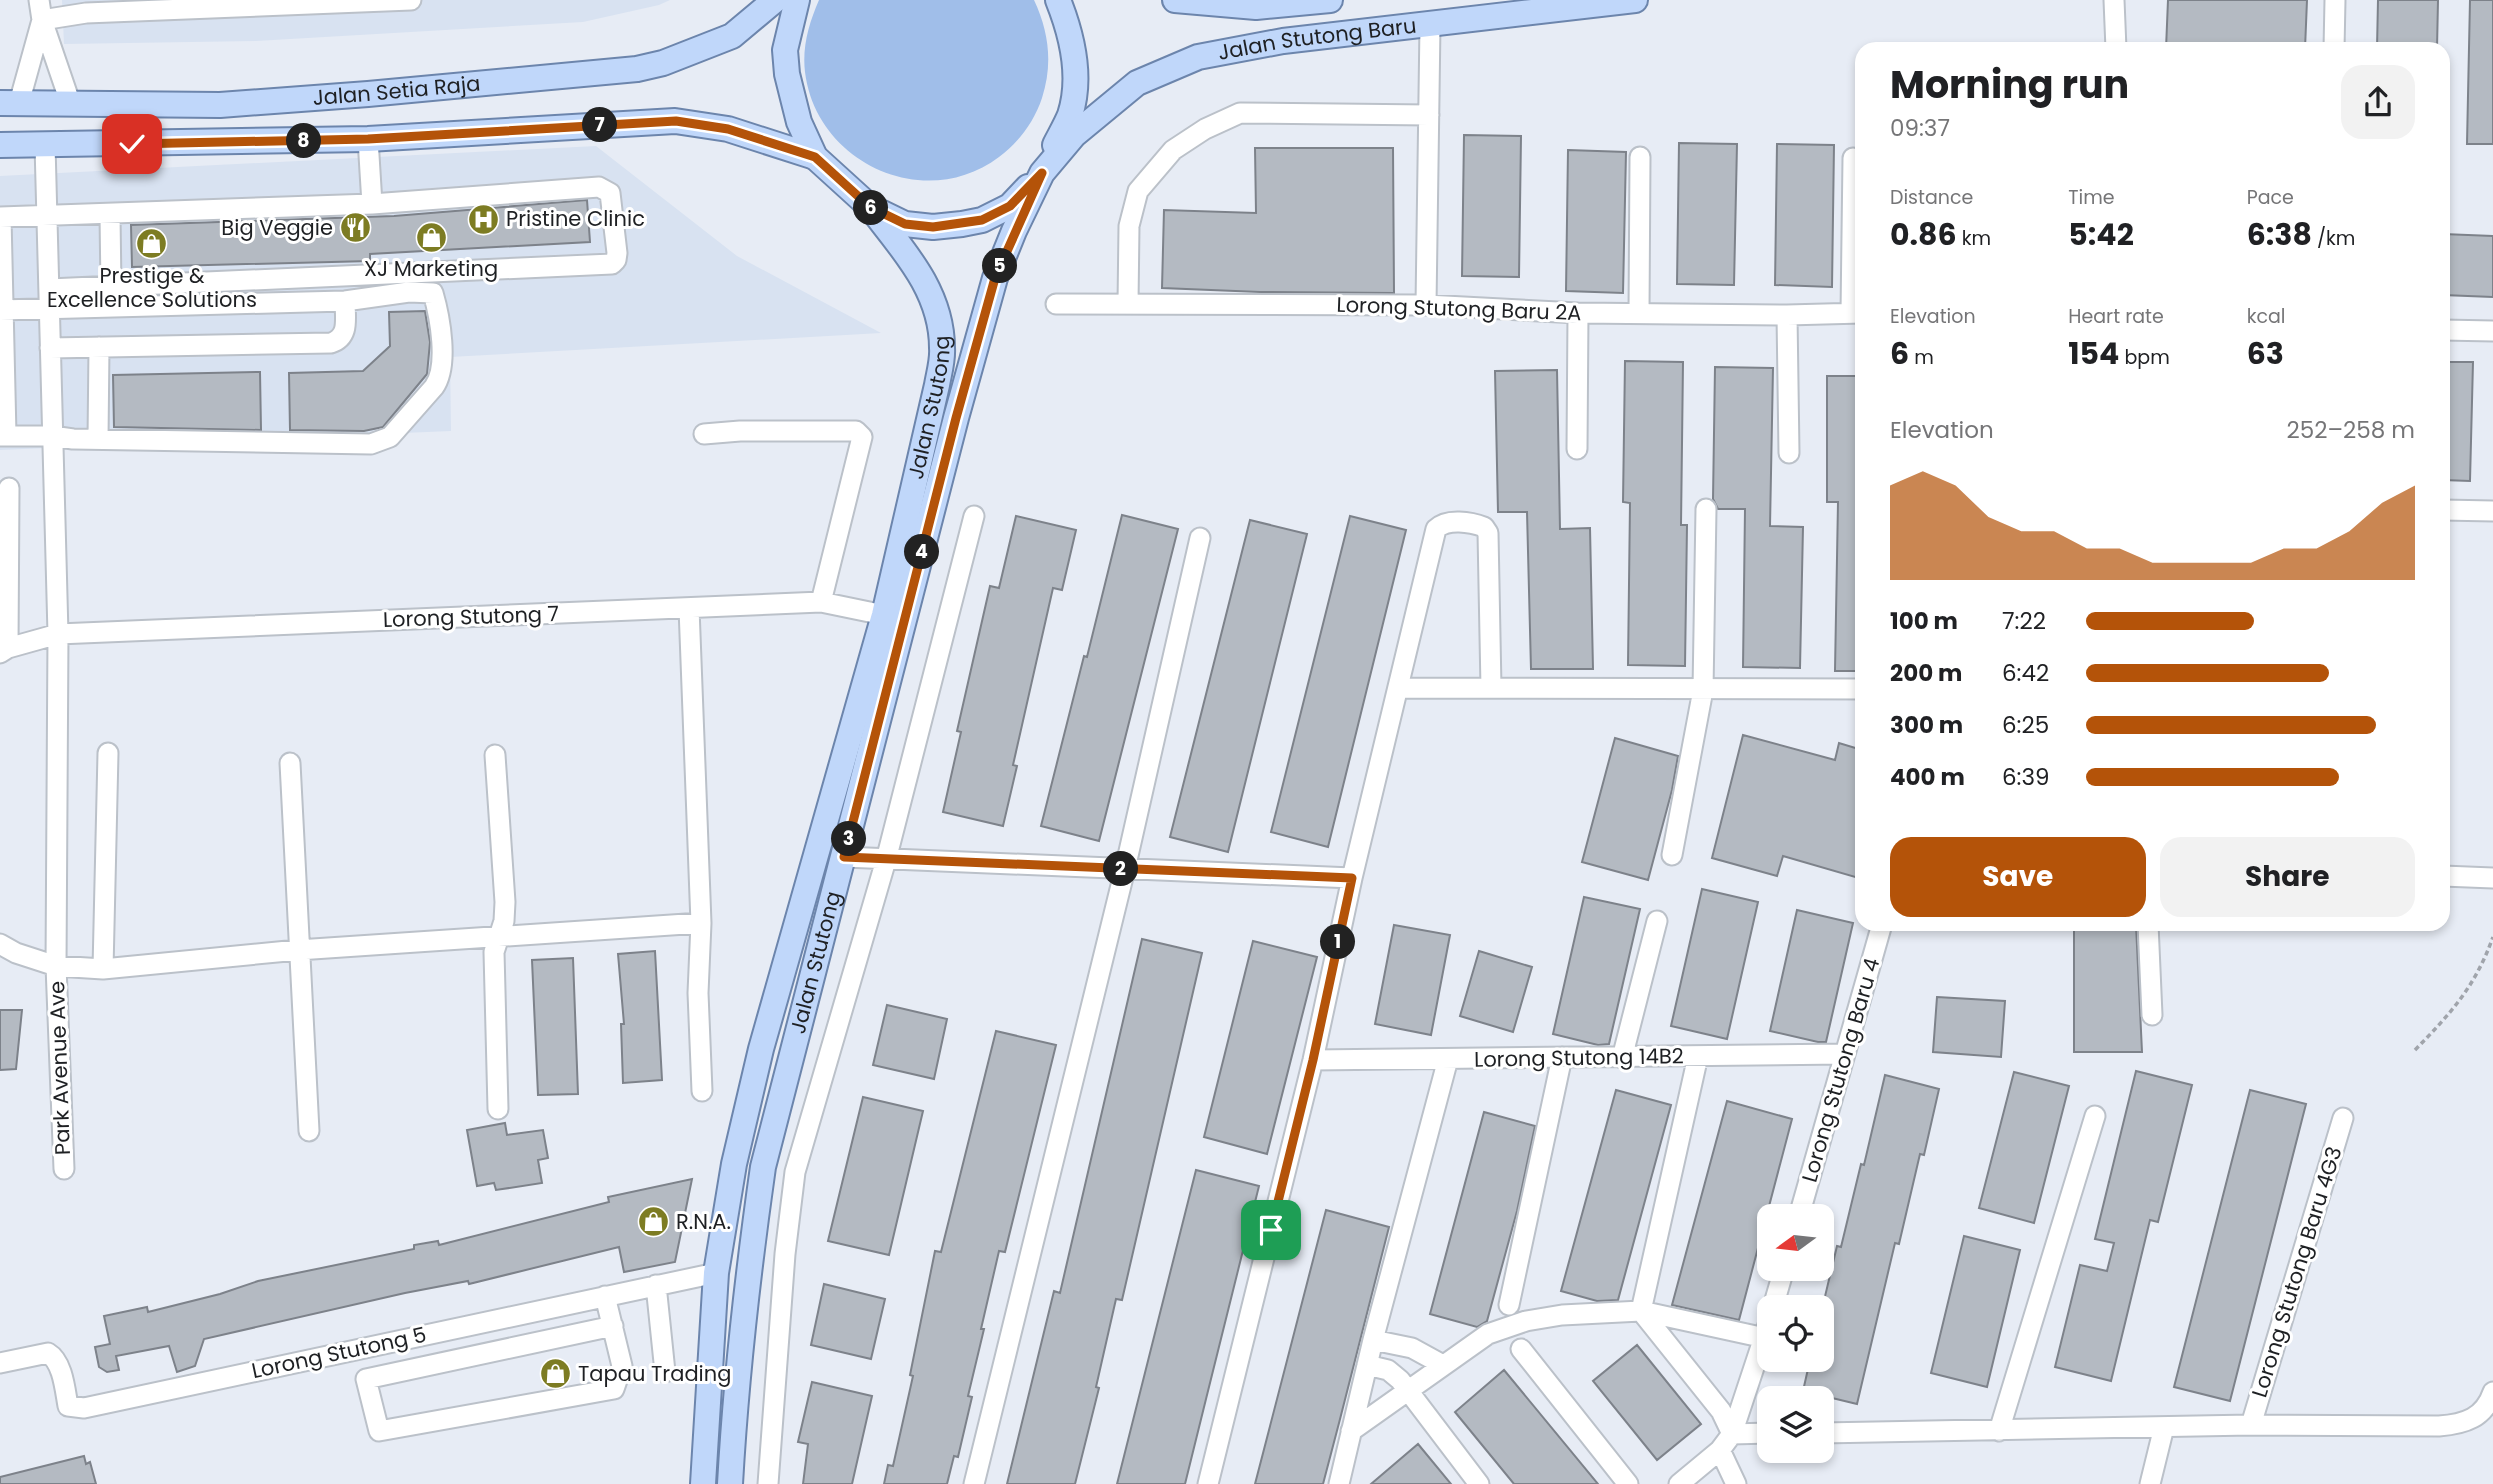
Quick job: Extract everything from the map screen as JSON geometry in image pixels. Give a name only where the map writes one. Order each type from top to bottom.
[{"type":"main road","name":"Jalan Setia Raja","points":[[10,103],[220,105],[637,69],[663,63],[732,36],[775,0]]},
{"type":"main road","points":[[797,0],[785,50],[787,74],[799,122],[815,157],[870,207],[905,224],[933,227],[982,220],[1010,206],[1042,173],[1070,114],[1074,85],[1073,48],[1058,0]]},
{"type":"main road","name":"Jalan Stutong Baru","points":[[1175,0],[1256,7],[1330,0]]},
{"type":"main road","name":"Jalan Stutong Baru","points":[[1042,173],[1074,135],[1137,83],[1198,57],[1283,41],[1635,0]]},
{"type":"main road","name":"Jalan Setia Raja","points":[[0,145],[368,139],[676,121],[728,129],[815,157]]},
{"type":"main road","name":"Jalan Stutong","points":[[730,1484],[748,1266],[763,1167],[956,418],[995,278],[1042,173]]},
{"type":"main road","name":"Jalan Stutong","points":[[703,1484],[716,1273],[734,1164],[761,1049],[884,615],[943,349],[937,309],[926,282],[870,207]]},
{"type":"street","points":[[40,10],[86,6],[411,0]]},
{"type":"street","points":[[2114,0],[2116,42]]},
{"type":"street","points":[[2334,42],[2335,0]]},
{"type":"street","points":[[40,10],[70,102]]},
{"type":"street","points":[[10,103],[40,10]]},
{"type":"street","points":[[1426,305],[1430,25]]},
{"type":"street","points":[[1128,304],[1129,226],[1138,191],[1172,149],[1205,128],[1240,113],[1429,114]]},
{"type":"street","points":[[368,139],[372,204]]},
{"type":"street","name":"Park Avenue Ave","points":[[44,145],[58,634],[56,966],[64,1169]]},
{"type":"street","points":[[1639,313],[1640,157]]},
{"type":"street","points":[[1853,158],[1855,236]]},
{"type":"street","points":[[2,310],[345,301],[409,292],[433,293],[439,314],[442,369],[439,379],[390,437],[371,444],[3,435],[0,217],[372,204],[599,187],[610,193],[616,260],[612,264],[49,289]]},
{"type":"street","points":[[110,215],[111,288]]},
{"type":"street","points":[[50,348],[331,343],[344,334],[345,301]]},
{"type":"street","name":"Lorong Stutong Baru 2A","points":[[1056,304],[1426,305],[1578,313],[1855,313]]},
{"type":"street","points":[[1577,449],[1578,313]]},
{"type":"street","points":[[1787,315],[1788,453]]},
{"type":"street","points":[[2450,330],[2493,331]]},
{"type":"street","points":[[98,439],[99,347]]},
{"type":"street","points":[[704,434],[805,430],[856,431],[862,437],[821,602]]},
{"type":"street","points":[[4,650],[9,488]]},
{"type":"street","points":[[1672,855],[1703,690],[1706,509]]},
{"type":"street","points":[[2450,510],[2493,511]]},
{"type":"street","points":[[768,1484],[785,1254],[795,1172],[886,860],[974,516]]},
{"type":"street","points":[[1208,1484],[1313,1060],[1352,878],[1436,529],[1447,522],[1476,524],[1484,527],[1488,533],[1491,688]]},
{"type":"street","points":[[974,1484],[1125,869],[1200,538]]},
{"type":"street","name":"Lorong Stutong 7","points":[[4,650],[58,634],[821,602],[884,615]]},
{"type":"street","points":[[689,608],[701,923],[698,993],[702,1091]]},
{"type":"street","points":[[1399,688],[1855,689]]},
{"type":"street","points":[[103,970],[108,753]]},
{"type":"street","points":[[495,755],[505,902],[504,921],[494,952],[498,1109]]},
{"type":"street","points":[[290,763],[309,1131]]},
{"type":"street","points":[[844,857],[1352,878]]},
{"type":"street","points":[[2450,875],[2492,872]]},
{"type":"street","points":[[1622,1058],[1657,921]]},
{"type":"street","points":[[0,944],[16,953],[56,966],[103,970],[298,950],[701,923]]},
{"type":"street","name":"Lorong Stutong Baru 4","points":[[1802,1204],[1880,931]]},
{"type":"street","points":[[2148,931],[2152,1015]]},
{"type":"street","name":"Lorong Stutong 14B2","points":[[1313,1060],[1845,1054]]},
{"type":"street","points":[[1641,1311],[1698,1056]]},
{"type":"street","points":[[1509,1305],[1562,1057]]},
{"type":"street","points":[[1339,1484],[1373,1340],[1448,1059]]},
{"type":"street","points":[[1999,1431],[2095,1116]]},
{"type":"street","name":"Lorong Stutong Baru 4G3","points":[[2251,1425],[2343,1118]]},
{"type":"street","name":"Lorong Stutong 5","points":[[0,1363],[48,1353],[54,1357],[68,1406],[84,1408],[716,1273]]},
{"type":"street","points":[[656,1285],[665,1372]]},
{"type":"street","points":[[358,1349],[379,1431],[601,1392],[614,1389],[622,1366],[605,1296]]},
{"type":"street","points":[[1641,1311],[1721,1411],[1732,1434]]},
{"type":"street","points":[[1351,1431],[1488,1334],[1526,1321],[1563,1315],[1641,1311],[1757,1328]]},
{"type":"street","points":[[366,1379],[613,1326]]},
{"type":"street","points":[[1373,1340],[1412,1348],[1443,1365]]},
{"type":"street","points":[[1521,1349],[1628,1484]]},
{"type":"street","points":[[1679,1484],[1720,1450],[1732,1434],[1757,1360]]},
{"type":"street","points":[[1367,1365],[1388,1370],[1400,1380],[1479,1484]]},
{"type":"street","points":[[1834,1433],[2251,1425],[2453,1425],[2480,1415],[2493,1392]]},
{"type":"street","points":[[2150,1484],[2164,1427]]},
{"type":"street","points":[[1732,1434],[1757,1433]]},
{"type":"street","points":[[1720,1450],[1736,1484]]},
{"type":"path","points":[[2415,1050],[2455,1008],[2484,961],[2493,937]]},
{"type":"shaded area","points":[[62,0],[670,0],[659,5],[583,22],[256,41],[64,44]]},
{"type":"shaded area","points":[[819,0],[1034,0],[1048,48],[1048,73],[1035,115],[1025,131],[1006,151],[970,173],[939,180],[908,179],[878,170],[852,154],[830,132],[813,104],[805,72],[805,44]]},
{"type":"shaded area","points":[[596,146],[737,256],[881,333],[450,357],[451,431],[0,450],[0,176]]},
{"type":"building","points":[[2168,0],[2307,0],[2305,42],[2166,42]]},
{"type":"building","points":[[2378,0],[2438,0],[2437,42],[2377,42]]},
{"type":"building","points":[[2470,0],[2493,0],[2493,144],[2467,144]]},
{"type":"building","points":[[1464,135],[1521,136],[1519,277],[1462,276]]},
{"type":"building","points":[[1679,143],[1737,144],[1734,285],[1677,284]]},
{"type":"building","points":[[1777,144],[1834,145],[1832,287],[1775,285]]},
{"type":"building","points":[[1255,148],[1393,148],[1394,293],[1162,288],[1164,210],[1256,213]]},
{"type":"building","points":[[1568,150],[1626,152],[1623,293],[1566,291]]},
{"type":"building","points":[[587,200],[590,242],[370,254],[370,261],[132,267],[131,225],[394,216]]},
{"type":"building","points":[[2450,234],[2493,236],[2493,297],[2450,295]]},
{"type":"building","points":[[425,311],[430,342],[427,374],[383,427],[364,431],[290,430],[289,373],[363,371],[390,346],[389,312]]},
{"type":"building","points":[[1625,361],[1683,362],[1681,525],[1687,525],[1685,666],[1628,665],[1630,503],[1623,502]]},
{"type":"building","points":[[2450,362],[2473,362],[2470,481],[2450,480]]},
{"type":"building","points":[[1715,367],[1773,368],[1770,526],[1803,527],[1800,668],[1743,667],[1745,509],[1718,509],[1713,499]]},
{"type":"building","points":[[1557,370],[1560,529],[1590,528],[1593,669],[1531,669],[1527,512],[1498,512],[1495,371]]},
{"type":"building","points":[[260,372],[261,430],[114,427],[113,375]]},
{"type":"building","points":[[1827,376],[1855,376],[1855,671],[1835,671],[1838,502],[1827,502]]},
{"type":"building","points":[[1122,515],[1178,529],[1099,841],[1041,826]]},
{"type":"building","points":[[1016,516],[1076,530],[1062,590],[1053,588],[1013,765],[1017,766],[1003,826],[943,812],[961,732],[957,731],[990,586],[999,588]]},
{"type":"building","points":[[1350,516],[1406,530],[1328,847],[1271,832]]},
{"type":"building","points":[[1250,520],[1307,534],[1228,852],[1170,837]]},
{"type":"building","points":[[1743,735],[1835,760],[1839,743],[1855,748],[1855,877],[1783,856],[1777,876],[1712,858]]},
{"type":"building","points":[[1615,738],[1678,756],[1672,790],[1648,880],[1582,862]]},
{"type":"building","points":[[1702,889],[1758,902],[1727,1039],[1671,1026]]},
{"type":"building","points":[[1584,897],[1640,909],[1609,1044],[1598,1045],[1553,1034]]},
{"type":"building","points":[[1797,910],[1853,923],[1826,1042],[1770,1031]]},
{"type":"building","points":[[1394,925],[1450,935],[1431,1035],[1375,1024]]},
{"type":"building","points":[[2074,931],[2136,931],[2142,1052],[2074,1052]]},
{"type":"building","points":[[1142,939],[1202,953],[1122,1300],[1116,1299],[1096,1387],[1099,1388],[1075,1484],[1007,1484],[1054,1291],[1060,1293]]},
{"type":"building","points":[[1253,941],[1317,957],[1267,1154],[1204,1137]]},
{"type":"building","points":[[655,951],[662,1080],[623,1083],[621,1024],[624,1024],[618,954]]},
{"type":"building","points":[[1479,951],[1532,967],[1513,1032],[1460,1016]]},
{"type":"building","points":[[573,958],[578,1094],[538,1095],[532,960]]},
{"type":"building","points":[[1937,997],[2005,1001],[2001,1057],[1933,1052]]},
{"type":"building","points":[[887,1005],[947,1019],[934,1079],[873,1065]]},
{"type":"building","points":[[0,1010],[22,1010],[16,1069],[0,1070]]},
{"type":"building","points":[[996,1031],[1056,1045],[1005,1252],[999,1251],[981,1329],[984,1329],[968,1396],[972,1397],[958,1457],[954,1456],[947,1484],[884,1484],[888,1465],[893,1466],[913,1376],[910,1375],[935,1251],[941,1252]]},
{"type":"building","points":[[2136,1071],[2192,1085],[2158,1222],[2150,1220],[2111,1381],[2055,1367],[2080,1265],[2107,1271],[2114,1243],[2095,1239]]},
{"type":"building","points":[[2014,1072],[2069,1086],[2034,1223],[1979,1208]]},
{"type":"building","points":[[1885,1075],[1939,1089],[1924,1155],[1920,1154],[1899,1244],[1895,1243],[1857,1404],[1834,1398],[1834,1386],[1804,1386],[1807,1372],[1834,1372],[1834,1295],[1825,1295],[1829,1281],[1834,1281],[1837,1246],[1841,1247],[1861,1164],[1864,1165]]},
{"type":"building","points":[[1616,1090],[1671,1105],[1618,1300],[1597,1301],[1561,1291]]},
{"type":"building","points":[[2250,1090],[2306,1104],[2230,1401],[2174,1387]]},
{"type":"building","points":[[863,1097],[923,1111],[889,1255],[828,1241]]},
{"type":"building","points":[[1727,1101],[1792,1119],[1770,1204],[1757,1204],[1757,1252],[1739,1320],[1672,1305]]},
{"type":"building","points":[[1484,1112],[1535,1126],[1517,1211],[1487,1321],[1477,1327],[1430,1314]]},
{"type":"building","points":[[505,1123],[507,1135],[543,1130],[548,1158],[538,1160],[542,1183],[496,1190],[494,1183],[477,1186],[467,1130]]},
{"type":"building","points":[[1196,1170],[1259,1186],[1185,1484],[1117,1484]]},
{"type":"building","points":[[692,1179],[675,1262],[624,1272],[619,1247],[469,1284],[468,1281],[405,1293],[204,1339],[195,1366],[177,1372],[169,1346],[116,1356],[119,1370],[107,1372],[99,1367],[95,1347],[110,1344],[104,1316],[147,1307],[148,1312],[220,1294],[258,1281],[414,1249],[414,1245],[438,1241],[439,1245],[609,1202],[608,1197]]},
{"type":"building","points":[[1326,1210],[1389,1227],[1339,1423],[1323,1484],[1255,1484]]},
{"type":"building","points":[[1964,1236],[2020,1250],[1987,1387],[1931,1373]]},
{"type":"building","points":[[824,1284],[885,1299],[871,1359],[811,1345]]},
{"type":"building","points":[[1637,1345],[1701,1424],[1657,1460],[1593,1381]]},
{"type":"building","points":[[1504,1370],[1598,1484],[1514,1484],[1455,1412]]},
{"type":"building","points":[[812,1382],[872,1396],[852,1484],[803,1484],[808,1444],[798,1442]]},
{"type":"building","points":[[1418,1444],[1451,1484],[1371,1484]]},
{"type":"building","points":[[84,1456],[86,1464],[90,1462],[96,1484],[0,1484],[0,1477]]},
{"type":"place","name":"Pristine Clinic","points":[[483,219]]},
{"type":"place","name":"Big Veggie","points":[[356,228]]},
{"type":"place","name":"XJ Marketing","points":[[431,237]]},
{"type":"place","name":"Prestige & Excellence Solutions","points":[[152,244]]},
{"type":"place","name":"R.N.A.","points":[[653,1222]]},
{"type":"place","name":"Tapau Trading","points":[[555,1374]]},
{"type":"route","points":[[132,144],[368,139],[676,121],[728,129],[815,157],[870,207],[905,224],[933,227],[982,220],[1010,206],[1042,173],[995,278],[956,418],[844,857],[1352,878],[1313,1060],[1271,1230]]}]
